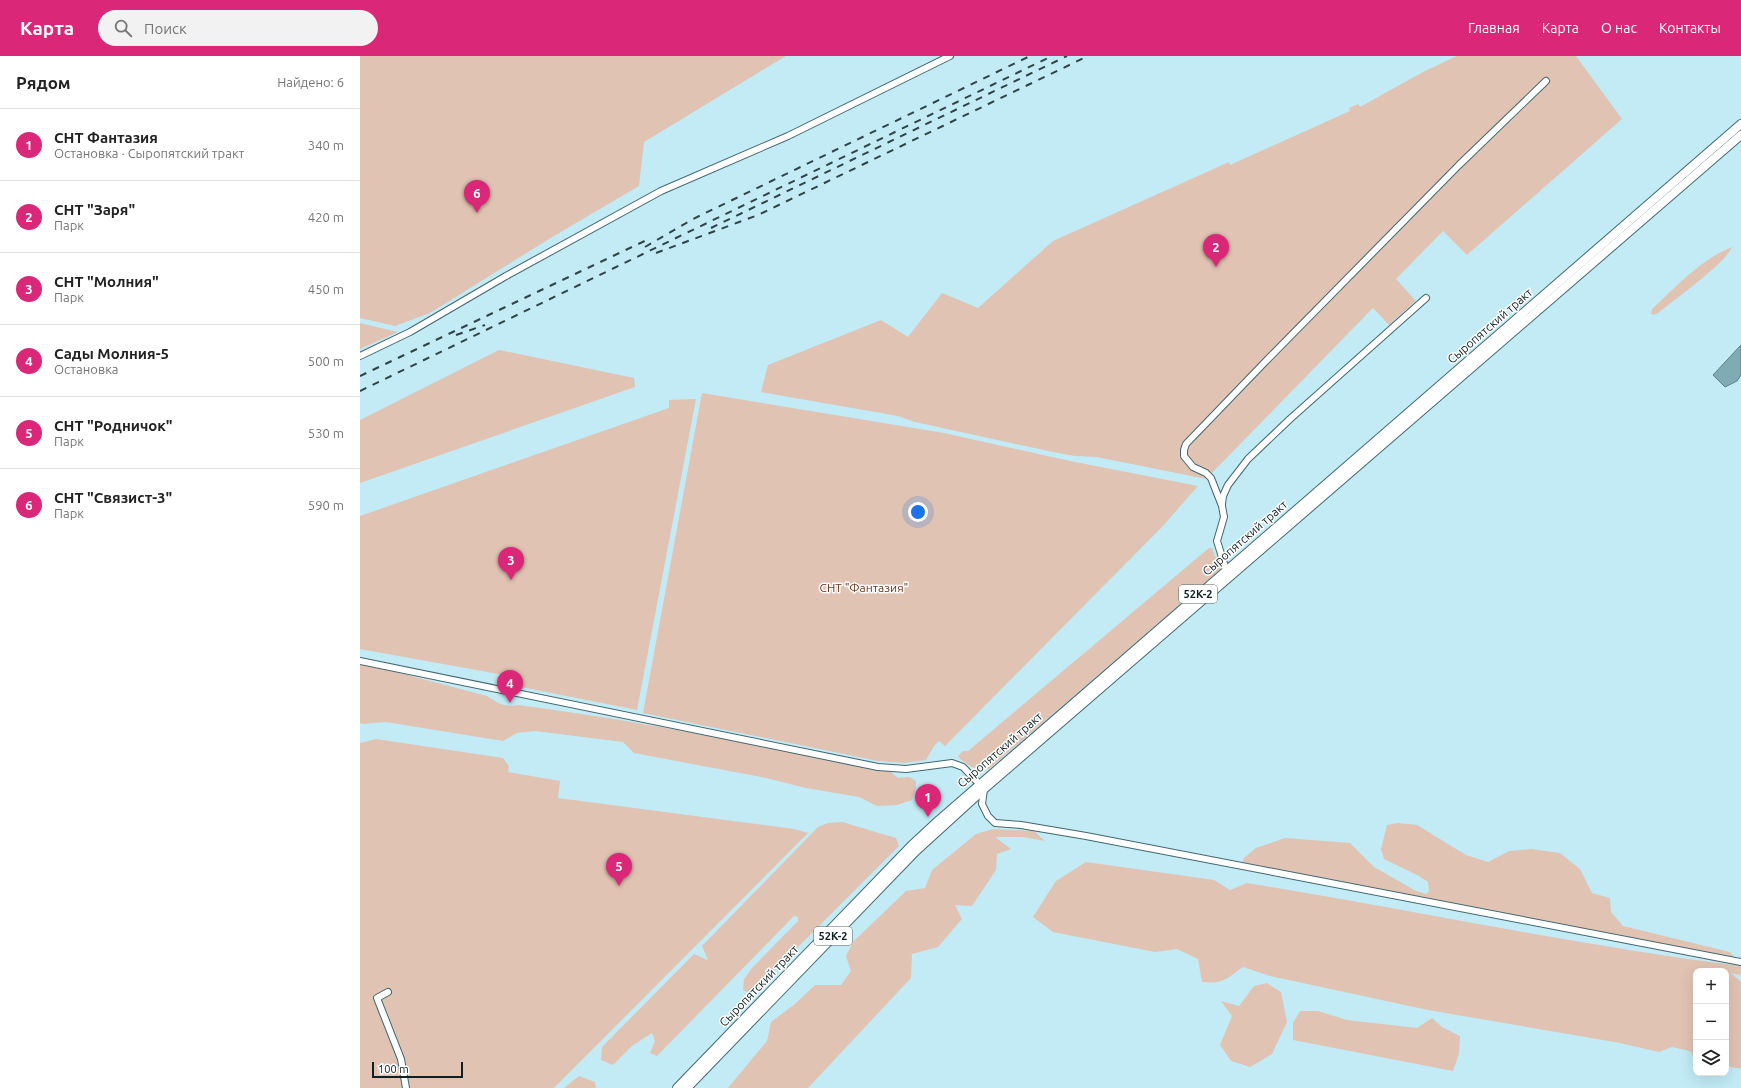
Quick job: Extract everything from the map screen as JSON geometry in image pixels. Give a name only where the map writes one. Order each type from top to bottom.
[{"type":"main road","name":"Сыропятский тракт","points":[[687,1088],[916,851],[981,787],[1226,570],[1741,124]]},
{"type":"main road","name":"Сыропятский тракт","points":[[677,1088],[911,846],[1741,135]]},
{"type":"street","points":[[360,356],[410,332],[519,268],[661,191],[788,136],[950,56]]},
{"type":"street","points":[[1226,570],[1217,541],[1224,517],[1222,506],[1211,478],[1206,473],[1193,467],[1184,456],[1186,444],[1453,170],[1546,81]]},
{"type":"street","points":[[1222,506],[1228,485],[1248,459],[1290,419],[1426,298]]},
{"type":"street","points":[[360,661],[878,767],[906,769],[952,763],[963,767],[981,787],[982,804],[988,816],[996,823],[1021,825],[1094,838],[1741,962]]},
{"type":"street","points":[[388,992],[377,998],[402,1060],[406,1088]]},
{"type":"green space","points":[[360,56],[786,56],[644,142],[639,186],[549,239],[430,313],[395,326],[360,318]]},
{"type":"green space","points":[[1457,56],[1576,56],[1622,119],[1467,255],[1443,231],[1396,279],[1416,301],[1389,325],[1373,308],[1206,479],[1097,457],[1075,456],[1053,452],[915,422],[898,416],[761,392],[768,365],[881,320],[908,337],[942,293],[978,308],[1053,241],[1229,162],[1230,165],[1350,111],[1349,108],[1358,104],[1360,107],[1423,72]]},
{"type":"green space","points":[[1732,247],[1728,254],[1699,281],[1658,313],[1653,315],[1651,313],[1652,309],[1689,274],[1720,252]]},
{"type":"green space","points":[[360,323],[398,332],[360,349]]},
{"type":"green space","points":[[499,350],[634,378],[635,387],[360,483],[360,420]]},
{"type":"green space","name":"СНТ \"Фантазия\"","points":[[702,393],[944,433],[1070,461],[1198,486],[1162,527],[945,746],[939,741],[934,746],[926,760],[904,763],[878,761],[643,713]]},
{"type":"green space","points":[[696,399],[637,710],[521,687],[518,685],[516,678],[504,675],[360,649],[360,516],[669,408],[669,400]]},
{"type":"green space","points":[[1209,548],[1212,548],[1215,556],[1221,564],[1220,570],[989,769],[977,770],[961,760],[958,756],[963,751],[968,751]]},
{"type":"green space","points":[[360,664],[381,668],[487,696],[498,703],[509,706],[518,705],[565,711],[659,727],[891,772],[898,778],[909,777],[916,781],[916,788],[912,800],[897,805],[877,806],[859,797],[806,788],[766,778],[634,753],[623,742],[535,731],[517,733],[503,741],[386,722],[363,724],[360,723]]},
{"type":"green space","points":[[376,739],[503,758],[509,766],[508,772],[560,781],[558,798],[794,829],[808,833],[554,1088],[360,1088],[360,743]]},
{"type":"green space","points":[[842,822],[896,838],[899,846],[751,994],[743,990],[744,979],[752,968],[798,921],[798,917],[794,916],[657,1056],[650,1053],[655,1041],[652,1033],[632,1046],[613,1065],[601,1060],[602,1047],[694,954],[708,960],[702,946],[818,827],[828,823]]},
{"type":"green space","points":[[1398,823],[1417,825],[1466,855],[1488,862],[1509,851],[1531,849],[1560,853],[1580,869],[1592,893],[1610,898],[1611,912],[1623,926],[1730,952],[1737,960],[1241,866],[1244,858],[1256,848],[1285,838],[1350,843],[1374,867],[1416,891],[1426,894],[1429,891],[1428,882],[1384,859],[1381,849],[1387,825]]},
{"type":"green space","points":[[993,829],[1034,831],[1045,841],[1023,837],[995,837],[1011,849],[997,854],[996,870],[972,906],[955,905],[962,919],[938,947],[912,954],[911,978],[808,1088],[728,1088],[767,1041],[771,1022],[795,1004],[815,985],[841,985],[851,971],[846,956],[853,942],[906,891],[925,888],[932,870],[976,834]]},
{"type":"green space","points":[[1086,862],[1214,880],[1230,890],[1247,883],[1555,938],[1679,958],[1741,966],[1741,975],[1731,973],[1741,982],[1741,1069],[1729,1067],[1729,968],[1693,968],[1693,1056],[1690,1051],[1672,1047],[1659,1052],[1620,1043],[1428,1010],[1270,976],[1243,967],[1224,980],[1202,982],[1198,959],[1177,949],[1155,952],[1053,932],[1033,917],[1056,881]]},
{"type":"green space","points":[[1267,983],[1281,992],[1287,1022],[1272,1054],[1250,1067],[1231,1061],[1220,1045],[1232,1016],[1221,1001],[1239,1006],[1254,986]]},
{"type":"green space","points":[[1300,1011],[1318,1011],[1347,1020],[1417,1028],[1432,1018],[1442,1027],[1460,1036],[1459,1054],[1453,1071],[1293,1040],[1293,1023]]},
{"type":"green space","points":[[579,1076],[595,1082],[596,1088],[564,1088]]},
{"type":"water","points":[[1741,345],[1741,375],[1737,381],[1725,387],[1713,375]]},
{"type":"railway","points":[[645,247],[693,219],[1030,56]]},
{"type":"railway","points":[[360,391],[1052,56]]},
{"type":"railway","points":[[711,228],[1067,56]]},
{"type":"railway","points":[[656,253],[758,215],[1088,56]]},
{"type":"railway","points":[[360,376],[651,238]]},
{"type":"railway","points":[[456,335],[485,325]]},
{"type":"place","name":"СНТ \"Связист-3\"","points":[[477,213]]},
{"type":"place","name":"СНТ \"Заря\"","points":[[1216,267]]},
{"type":"place","name":"СНТ \"Молния\"","points":[[511,580]]},
{"type":"place","name":"Сады Молния-5","points":[[510,703]]},
{"type":"place","name":"СНТ Фантазия","points":[[928,817]]},
{"type":"place","name":"СНТ \"Родничок\"","points":[[619,886]]}]
